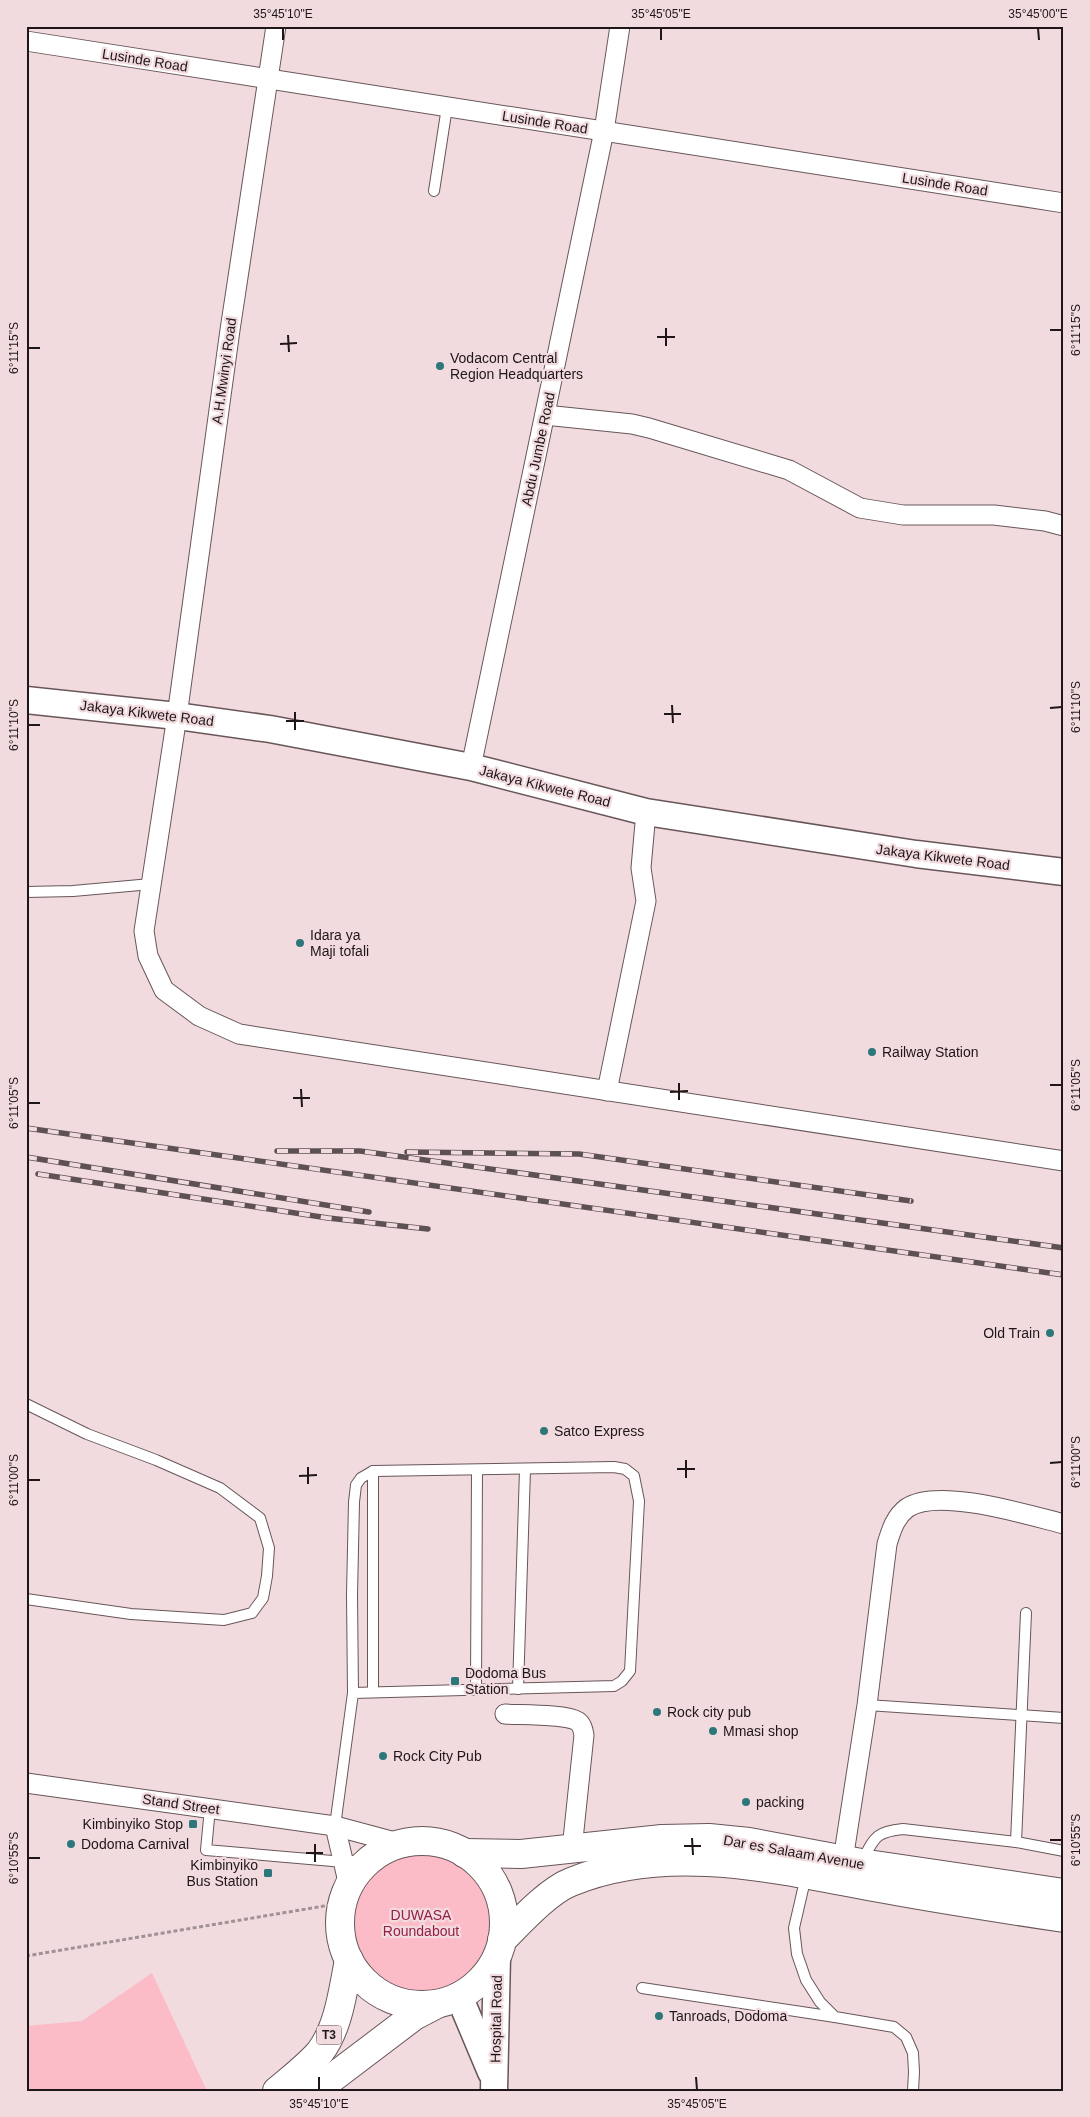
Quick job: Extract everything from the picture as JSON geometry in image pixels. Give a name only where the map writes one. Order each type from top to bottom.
[{"type":"highway","name":"Dar es Salaam Avenue","points":[[464,1853],[521,1854],[662,1838],[709,1838],[749,1842],[852,1862],[1064,1893]]},
{"type":"highway","points":[[315,2091],[414,2016],[472,1990],[491,1970],[500,1948],[504,1916],[498,1891],[489,1876],[478,1864],[464,1853],[437,1843],[423,1841],[402,1844],[386,1850],[371,1859],[345,1884],[340,1923],[342,1942],[349,1960],[361,1978],[383,1995],[396,2001],[417,2005],[449,2000]]},
{"type":"highway","name":"Dar es Salaam Avenue","points":[[500,1948],[528,1914],[570,1882],[618,1868],[690,1862],[738,1865],[806,1875],[1064,1918]]},
{"type":"highway","name":"T3","points":[[277,2091],[320,2051],[328,2038],[341,2001],[349,1960]]},
{"type":"main road","name":"Jakaya Kikwete Road","points":[[26,700],[177,716],[270,729],[471,767],[646,812],[906,852],[1064,872]]},
{"type":"main road","name":"Hospital Road","points":[[494,2086],[500,1948]]},
{"type":"main road","name":"Hospital Road","points":[[449,2000],[494,2086]]},
{"type":"street","name":"A.H.Mwinyi Road","points":[[276,26],[230,330],[177,716],[144,931],[148,956],[164,990],[199,1016],[239,1034],[1064,1161]]},
{"type":"street","name":"Abdu Jumbe Road","points":[[471,767],[604,131],[620,26]]},
{"type":"street","name":"Lusinde Road","points":[[26,41],[1064,203]]},
{"type":"street","points":[[545,414],[632,424],[649,428],[788,470],[860,508],[903,514],[994,515],[1045,521],[1064,526]]},
{"type":"street","points":[[607,1091],[646,901],[641,868],[646,812]]},
{"type":"street","points":[[852,1862],[867,1705],[887,1544],[892,1526],[907,1508],[920,1503],[947,1500],[970,1502],[1064,1524]]},
{"type":"street","points":[[505,1714],[566,1718],[576,1720],[583,1729],[584,1741],[572,1849]]},
{"type":"street","name":"Stand Street","points":[[26,1783],[335,1826],[402,1844]]},
{"type":"street","points":[[335,1826],[345,1884]]},
{"type":"lane","points":[[434,191],[447,107]]},
{"type":"lane","points":[[26,892],[73,891],[151,884]]},
{"type":"lane","points":[[26,1404],[87,1434],[156,1460],[220,1488],[260,1518],[269,1548],[263,1598],[252,1613],[224,1620],[131,1614],[26,1599]]},
{"type":"lane","points":[[335,1826],[353,1693],[352,1595],[354,1502],[356,1485],[361,1478],[373,1471],[525,1470],[614,1467],[625,1469],[634,1476],[639,1501],[630,1671],[622,1681],[614,1686],[353,1693]]},
{"type":"lane","points":[[476,1690],[477,1470]]},
{"type":"lane","points":[[518,1689],[525,1470]]},
{"type":"lane","points":[[373,1471],[373,1692]]},
{"type":"lane","points":[[1016,1842],[1026,1613]]},
{"type":"lane","points":[[867,1705],[1064,1718]]},
{"type":"lane","points":[[210,1808],[206,1850],[345,1884]]},
{"type":"lane","points":[[852,1862],[886,1831],[903,1829],[1016,1842],[1064,1851]]},
{"type":"lane","points":[[806,1875],[794,1928],[797,1954],[806,1980],[820,2002],[835,2017]]},
{"type":"lane","points":[[642,1988],[835,2017],[894,2028],[906,2037],[913,2053],[913,2091]]},
{"type":"path","points":[[26,1956],[345,1884]]},
{"type":"green space","name":"DUWASA Roundabout","points":[[421,1850],[449,1856],[472,1872],[488,1895],[494,1923],[488,1951],[472,1974],[449,1990],[421,1996],[393,1990],[370,1974],[354,1951],[348,1923],[354,1895],[370,1872],[393,1856]]},
{"type":"green space","points":[[152,1973],[207,2091],[26,2091],[26,2026],[82,2021]]},
{"type":"railway","points":[[26,1128],[1064,1275]]},
{"type":"railway","points":[[277,1151],[360,1151],[1064,1248]]},
{"type":"railway","points":[[407,1152],[579,1154],[911,1201]]},
{"type":"railway","points":[[26,1157],[369,1212]]},
{"type":"railway","points":[[38,1174],[328,1218],[428,1229]]},
{"type":"place","name":"Vodacom Central Region Headquarters","points":[[440,366]]},
{"type":"place","name":"Idara ya Maji tofali","points":[[300,943]]},
{"type":"place","name":"Railway Station","points":[[872,1052]]},
{"type":"place","name":"Old Train","points":[[1050,1333]]},
{"type":"place","name":"Satco Express","points":[[544,1431]]},
{"type":"place","name":"Dodoma Bus Station","points":[[455,1681]]},
{"type":"place","name":"Rock city pub","points":[[657,1712]]},
{"type":"place","name":"Mmasi shop","points":[[713,1731]]},
{"type":"place","name":"Rock City Pub","points":[[383,1756]]},
{"type":"place","name":"packing","points":[[746,1802]]},
{"type":"place","name":"Kimbinyiko Stop","points":[[193,1824]]},
{"type":"place","name":"Dodoma Carnival","points":[[71,1844]]},
{"type":"place","name":"Kimbinyiko Bus Station","points":[[268,1873]]},
{"type":"place","name":"Tanroads, Dodoma","points":[[659,2016]]}]
